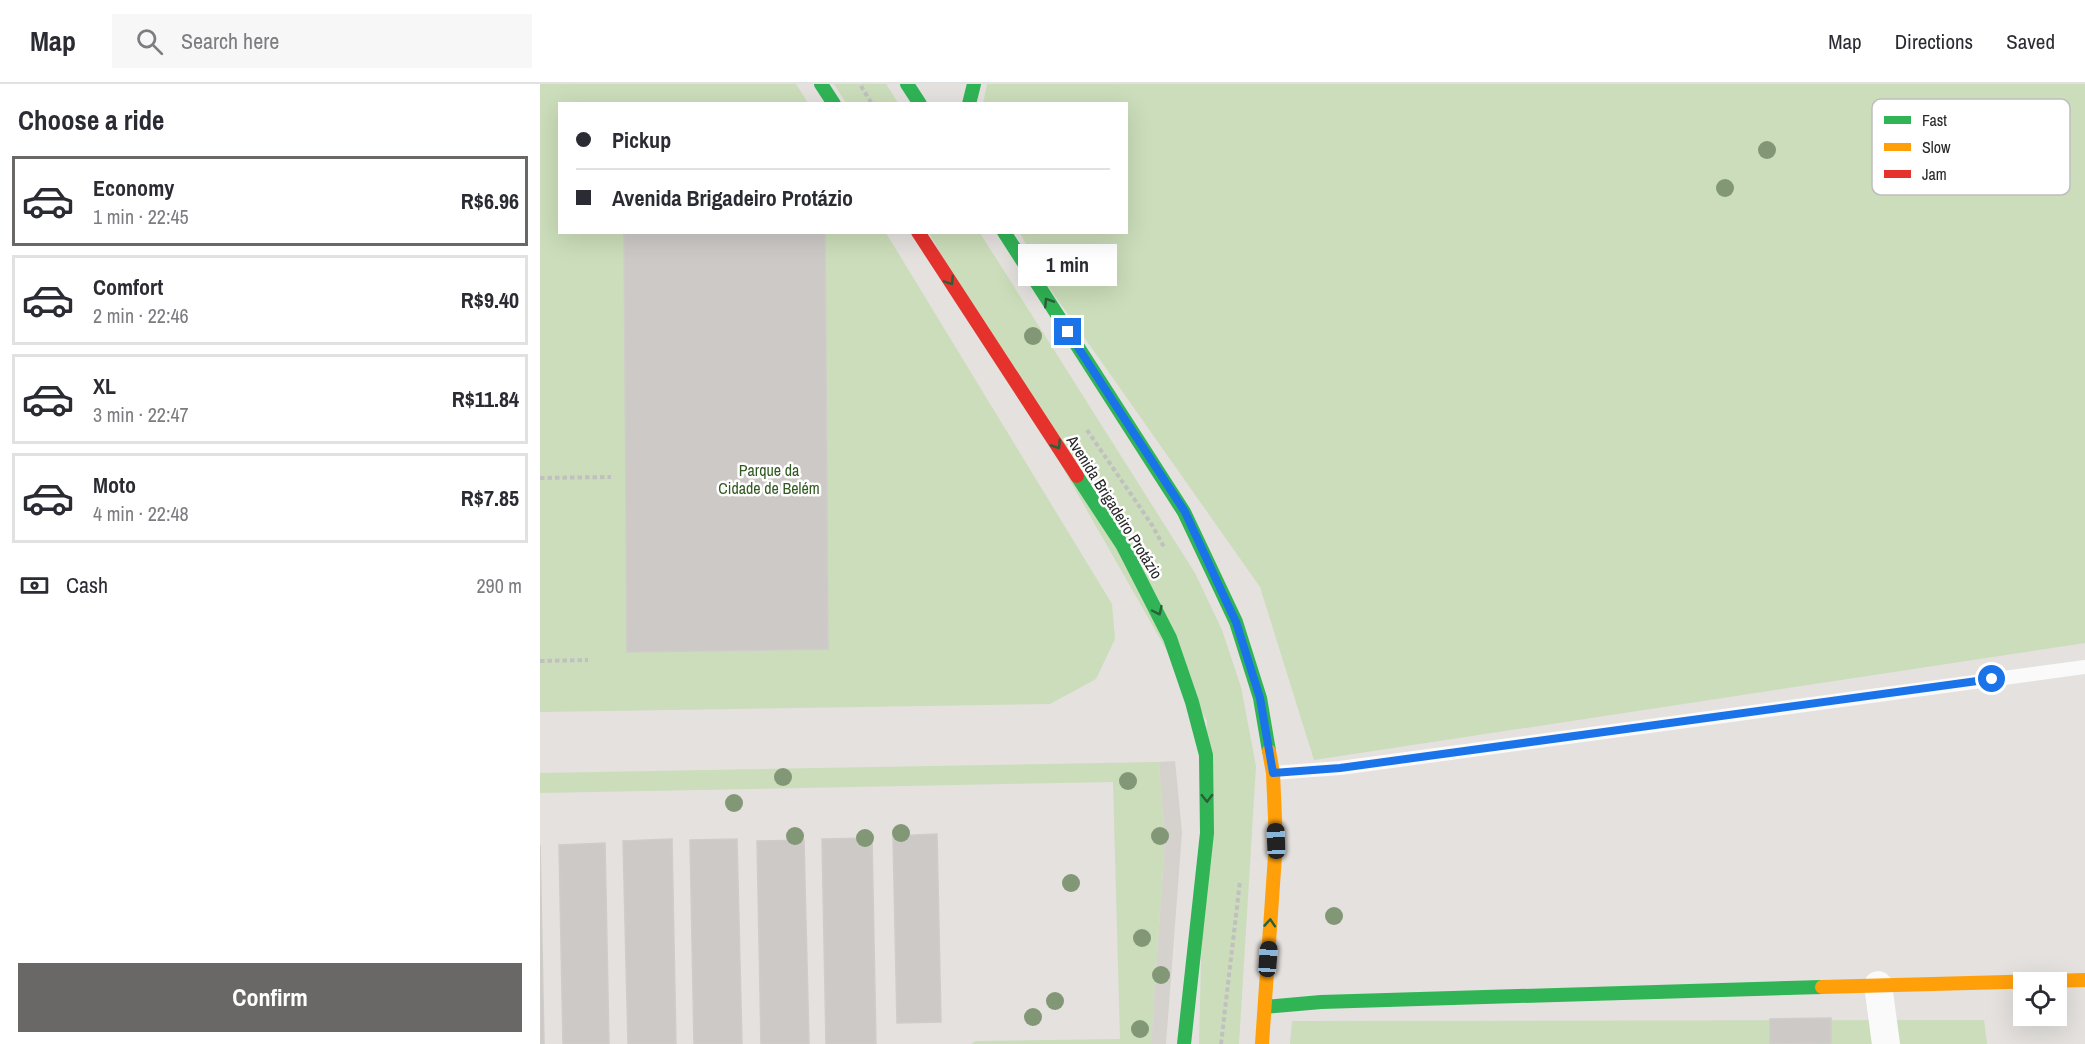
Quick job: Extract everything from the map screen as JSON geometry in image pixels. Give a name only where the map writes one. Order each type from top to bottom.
[{"type":"main road","points":[[821,84],[833,102]]},
{"type":"main road","points":[[907,84],[919,102]]},
{"type":"main road","points":[[970,102],[974,84]]},
{"type":"main road","name":"Avenida Brigadeiro Protázio","points":[[919,234],[1123,546],[1170,638],[1192,702],[1206,755],[1207,833],[1184,1044]]},
{"type":"main road","points":[[1005,234],[1185,512],[1236,622],[1260,698],[1273,773],[1276,841],[1262,1044]]},
{"type":"main road","points":[[1265,1007],[1333,1002],[2085,980]]},
{"type":"street","points":[[1878,985],[1886,1044]]},
{"type":"lane","points":[[1273,773],[1340,768],[2085,667]]},
{"type":"path","points":[[860,84],[871,102]]},
{"type":"path","points":[[540,478],[611,477]]},
{"type":"path","points":[[540,662],[588,660]]},
{"type":"green space","name":"Parque da Cidade de Belém","points":[[540,84],[796,84],[807,102],[558,102],[558,234],[887,234],[1112,604],[1115,639],[1096,679],[1050,704],[540,712]]},
{"type":"green space","points":[[834,84],[886,84],[897,102],[845,102]]},
{"type":"green space","points":[[987,84],[2085,84],[2085,643],[1314,760],[1260,587],[1046,283],[1021,234],[1128,234],[1128,102],[983,102]]},
{"type":"green space","points":[[930,234],[981,234],[1195,573],[1222,630],[1241,687],[1256,766],[1239,1044],[1199,1044],[1207,721]]},
{"type":"green space","points":[[1159,762],[1165,840],[1151,1044],[971,1044],[976,1041],[1120,1039],[1113,782],[540,793],[540,773]]},
{"type":"green space","points":[[1984,1020],[1987,1044],[1290,1044],[1292,1021]]},
{"type":"shaded area","points":[[1175,761],[1182,832],[1166,1044],[1151,1044],[1165,840],[1159,762]]},
{"type":"building","points":[[624,234],[825,234],[828,649],[627,652]]},
{"type":"building","points":[[937,834],[941,1022],[897,1023],[893,836]]},
{"type":"building","points":[[872,838],[876,1044],[826,1044],[822,839]]},
{"type":"building","points":[[672,839],[676,1044],[628,1044],[623,841]]},
{"type":"building","points":[[737,839],[742,1044],[694,1044],[690,840]]},
{"type":"building","points":[[804,840],[809,1044],[761,1044],[757,841]]},
{"type":"building","points":[[605,843],[609,1044],[563,1044],[559,845]]},
{"type":"building","points":[[540,845],[544,1044],[540,1044]]},
{"type":"building","points":[[1831,1018],[1831,1043],[1770,1044],[1770,1019]]},
{"type":"traffic: fast","points":[[821,84],[833,102]]},
{"type":"traffic: fast","points":[[907,84],[919,102]]},
{"type":"traffic: fast","points":[[970,102],[974,84]]},
{"type":"traffic: fast","points":[[1005,234],[1184,512],[1236,622],[1260,698],[1269,751]]},
{"type":"traffic: fast","points":[[1077,476],[1123,546],[1170,638],[1192,702],[1206,755],[1207,833],[1184,1044]]},
{"type":"traffic: fast","points":[[1265,1007],[1321,1002],[1822,987]]},
{"type":"traffic: slow","points":[[1262,1044],[1276,841],[1273,773],[1269,751]]},
{"type":"traffic: slow","points":[[1822,987],[2085,980]]},
{"type":"traffic: jam","points":[[919,234],[1077,476]]},
{"type":"route","points":[[1068,332],[1185,512],[1236,622],[1260,698],[1273,773],[1340,768],[1992,679]]}]
